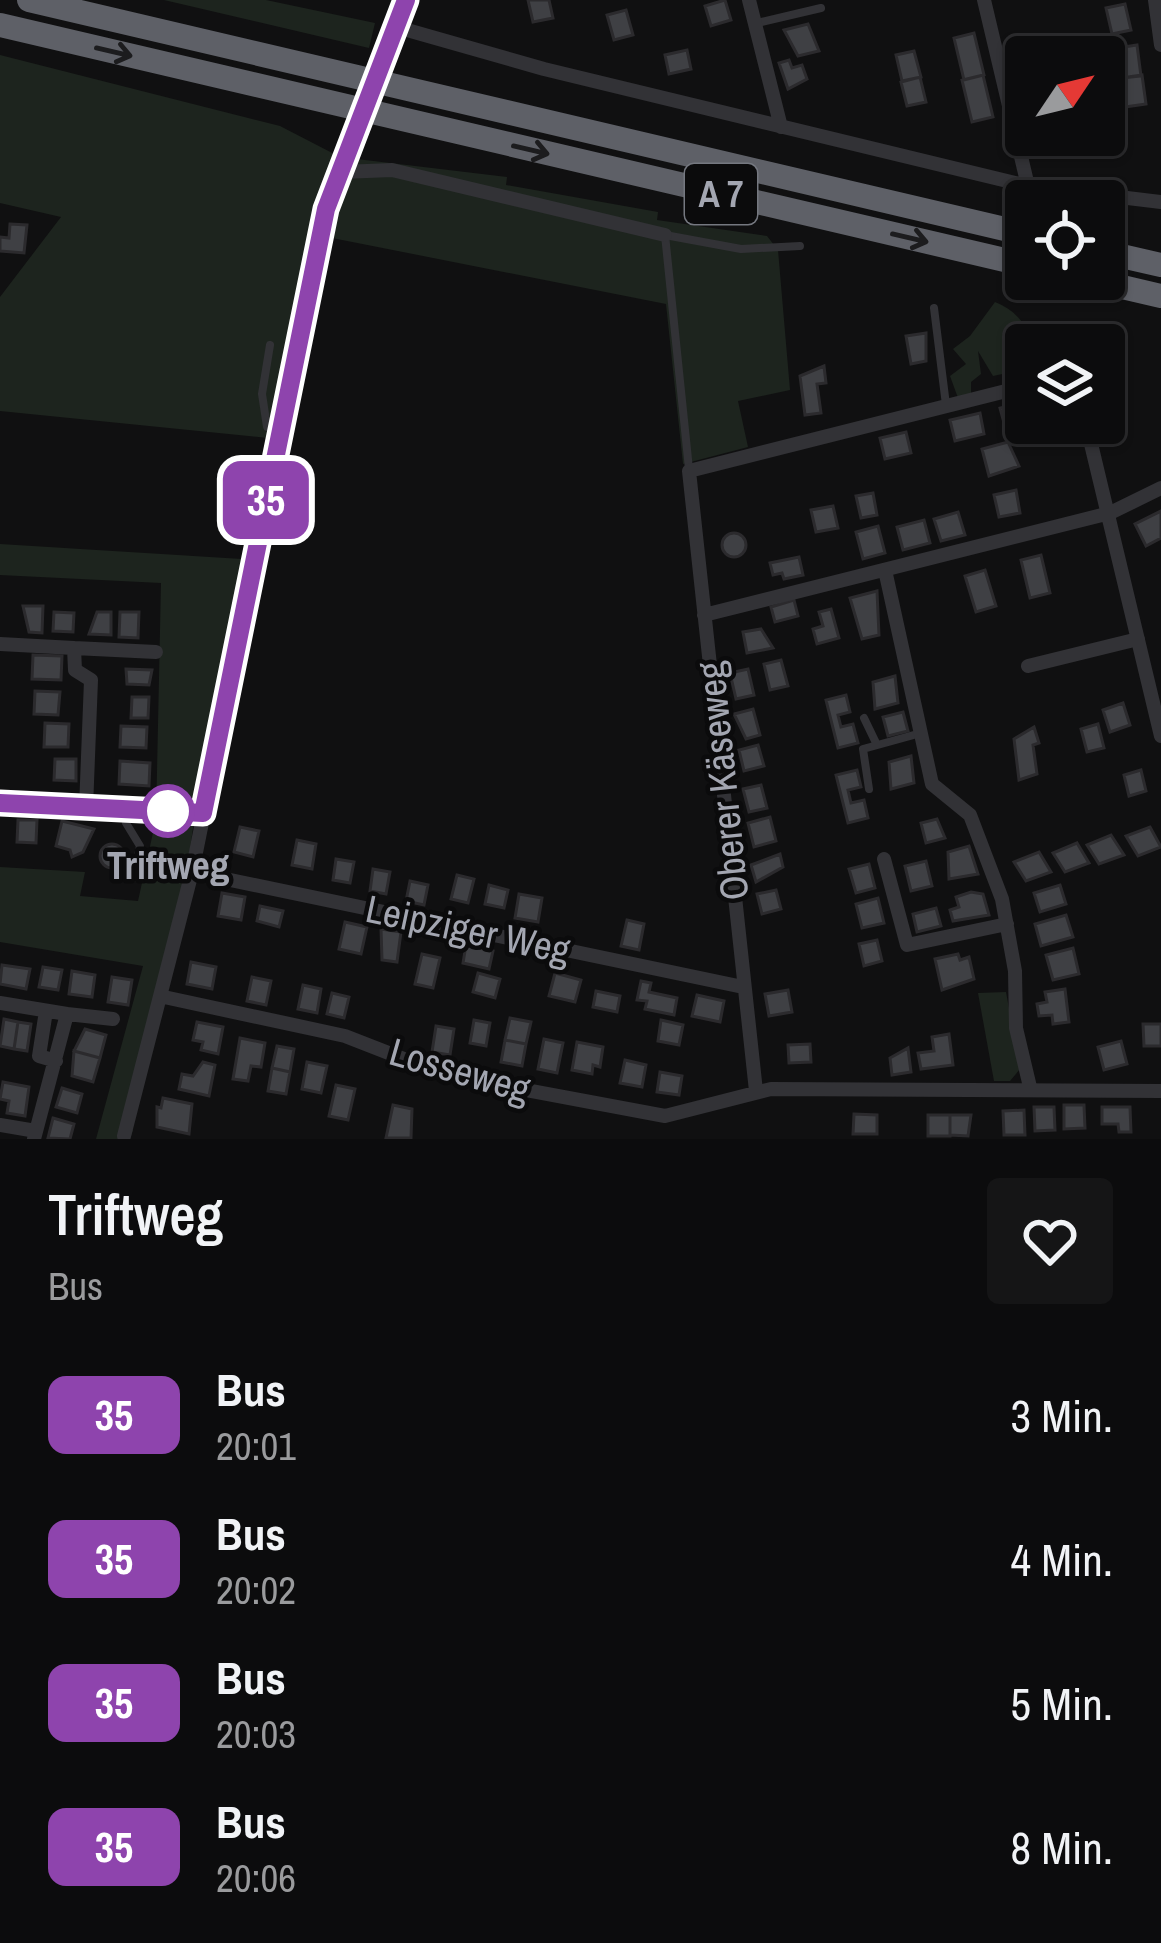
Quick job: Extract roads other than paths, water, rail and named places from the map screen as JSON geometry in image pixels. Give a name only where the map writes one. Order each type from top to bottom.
[{"type":"highway","name":"A 7","points":[[29,0],[1005,229]]},
{"type":"highway","name":"A 7","points":[[0,26],[1005,260]]},
{"type":"highway","points":[[1125,257],[1161,265]]},
{"type":"highway","points":[[1125,288],[1161,296]]},
{"type":"street","points":[[124,1136],[164,997],[192,872],[326,209],[406,0]]},
{"type":"street","points":[[749,0],[781,127]]},
{"type":"street","points":[[984,0],[1027,180]]},
{"type":"street","points":[[1155,0],[1161,45]]},
{"type":"street","points":[[393,26],[449,45],[1005,181]]},
{"type":"street","points":[[345,164],[392,170],[665,235]]},
{"type":"street","points":[[1125,198],[1161,202]]},
{"type":"street","points":[[689,471],[1005,392]]},
{"type":"street","points":[[1092,444],[1161,736]]},
{"type":"street","name":"Oberer Käseweg","points":[[689,471],[756,1091]]},
{"type":"street","points":[[704,615],[1110,513],[1161,488]]},
{"type":"street","points":[[885,570],[932,784],[970,815],[1007,924],[1016,1028],[1030,1087]]},
{"type":"street","points":[[1028,666],[1138,639]]},
{"type":"street","points":[[0,644],[156,652]]},
{"type":"street","points":[[74,647],[75,670],[91,680],[86,808]]},
{"type":"street","points":[[0,803],[203,813]]},
{"type":"street","points":[[884,859],[907,945],[1007,924]]},
{"type":"street","name":"Leipziger Weg","points":[[192,872],[743,987]]},
{"type":"street","name":"Losseweg","points":[[164,997],[345,1036],[445,1075],[624,1109],[685,1114],[756,1091],[1030,1087],[1161,1091]]},
{"type":"street","points":[[0,1003],[112,1019]]},
{"type":"street","points":[[46,1011],[39,1056],[56,1060]]},
{"type":"street","points":[[0,1125],[35,1135],[67,1014]]},
{"type":"lane","points":[[755,23],[821,8]]},
{"type":"lane","points":[[689,471],[665,235],[741,249],[800,246]]},
{"type":"lane","points":[[934,308],[947,407]]},
{"type":"lane","points":[[270,345],[262,394],[267,428],[280,429]]},
{"type":"lane","points":[[864,718],[877,745]]},
{"type":"lane","points":[[869,789],[863,749],[922,732]]},
{"type":"lane","points":[[127,810],[126,823],[140,846],[133,878]]},
{"type":"place","name":"Triftweg","points":[[168,811]]}]
